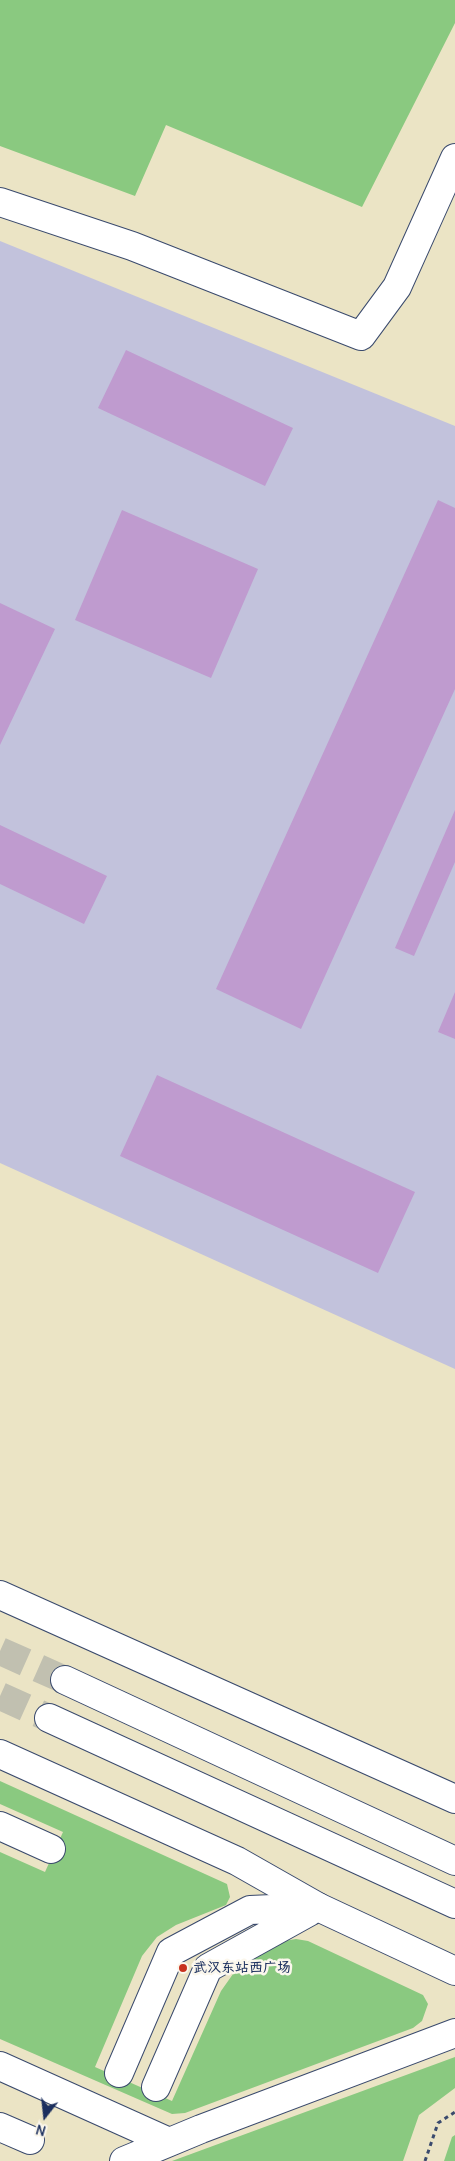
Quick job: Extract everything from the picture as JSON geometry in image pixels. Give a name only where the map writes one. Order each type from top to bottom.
[{"type":"main road","points":[[0,202],[132,246],[362,336],[397,287],[455,158]]},
{"type":"main road","points":[[0,1595],[455,1799]]},
{"type":"main road","points":[[65,1680],[455,1861]]},
{"type":"main road","points":[[48,1718],[455,1904]]},
{"type":"main road","points":[[0,1754],[237,1861],[318,1908],[455,1971]]},
{"type":"main road","points":[[0,1826],[51,1849]]},
{"type":"main road","points":[[119,2073],[171,1952],[250,1910],[318,1908]]},
{"type":"main road","points":[[156,2088],[208,1968],[278,1927],[318,1908]]},
{"type":"main road","points":[[124,2161],[455,2033]]},
{"type":"main road","points":[[0,2066],[170,2142]]},
{"type":"main road","points":[[0,2127],[30,2140]]},
{"type":"path","points":[[425,2161],[438,2123],[455,2112]]},
{"type":"shaded area","points":[[0,241],[455,426],[455,1369],[0,1163]]},
{"type":"green space","points":[[0,0],[455,0],[455,23],[362,207],[166,125],[135,196],[0,146]]},
{"type":"green space","points":[[0,1781],[227,1884],[230,1897],[226,1905],[176,1925],[157,1937],[142,1956],[95,2067],[172,2101],[221,1991],[233,1974],[248,1960],[284,1941],[296,1939],[308,1941],[423,1995],[428,2004],[422,2021],[413,2028],[185,2113],[172,2114],[0,2039],[0,1852],[45,1872],[63,1832],[0,1804]]},
{"type":"green space","points":[[455,2057],[455,2088],[419,2115],[403,2161],[172,2161]]},
{"type":"green space","points":[[455,2135],[455,2161],[444,2161],[452,2137]]},
{"type":"building","points":[[126,350],[293,428],[265,486],[98,408]]},
{"type":"building","points":[[438,500],[455,508],[455,689],[301,1029],[216,989]]},
{"type":"building","points":[[122,510],[258,569],[211,678],[75,620]]},
{"type":"building","points":[[0,603],[55,629],[0,745]]},
{"type":"building","points":[[455,810],[455,862],[414,956],[395,948]]},
{"type":"building","points":[[0,825],[107,876],[84,924],[0,884]]},
{"type":"building","points":[[455,992],[455,1039],[438,1032]]},
{"type":"building","points":[[157,1075],[415,1192],[378,1273],[120,1156]]},
{"type":"tunnel","points":[[0,1651],[65,1680]]},
{"type":"tunnel","points":[[0,1696],[49,1718]]},
{"type":"place","name":"武汉东站西广场","points":[[183,1968]]}]
